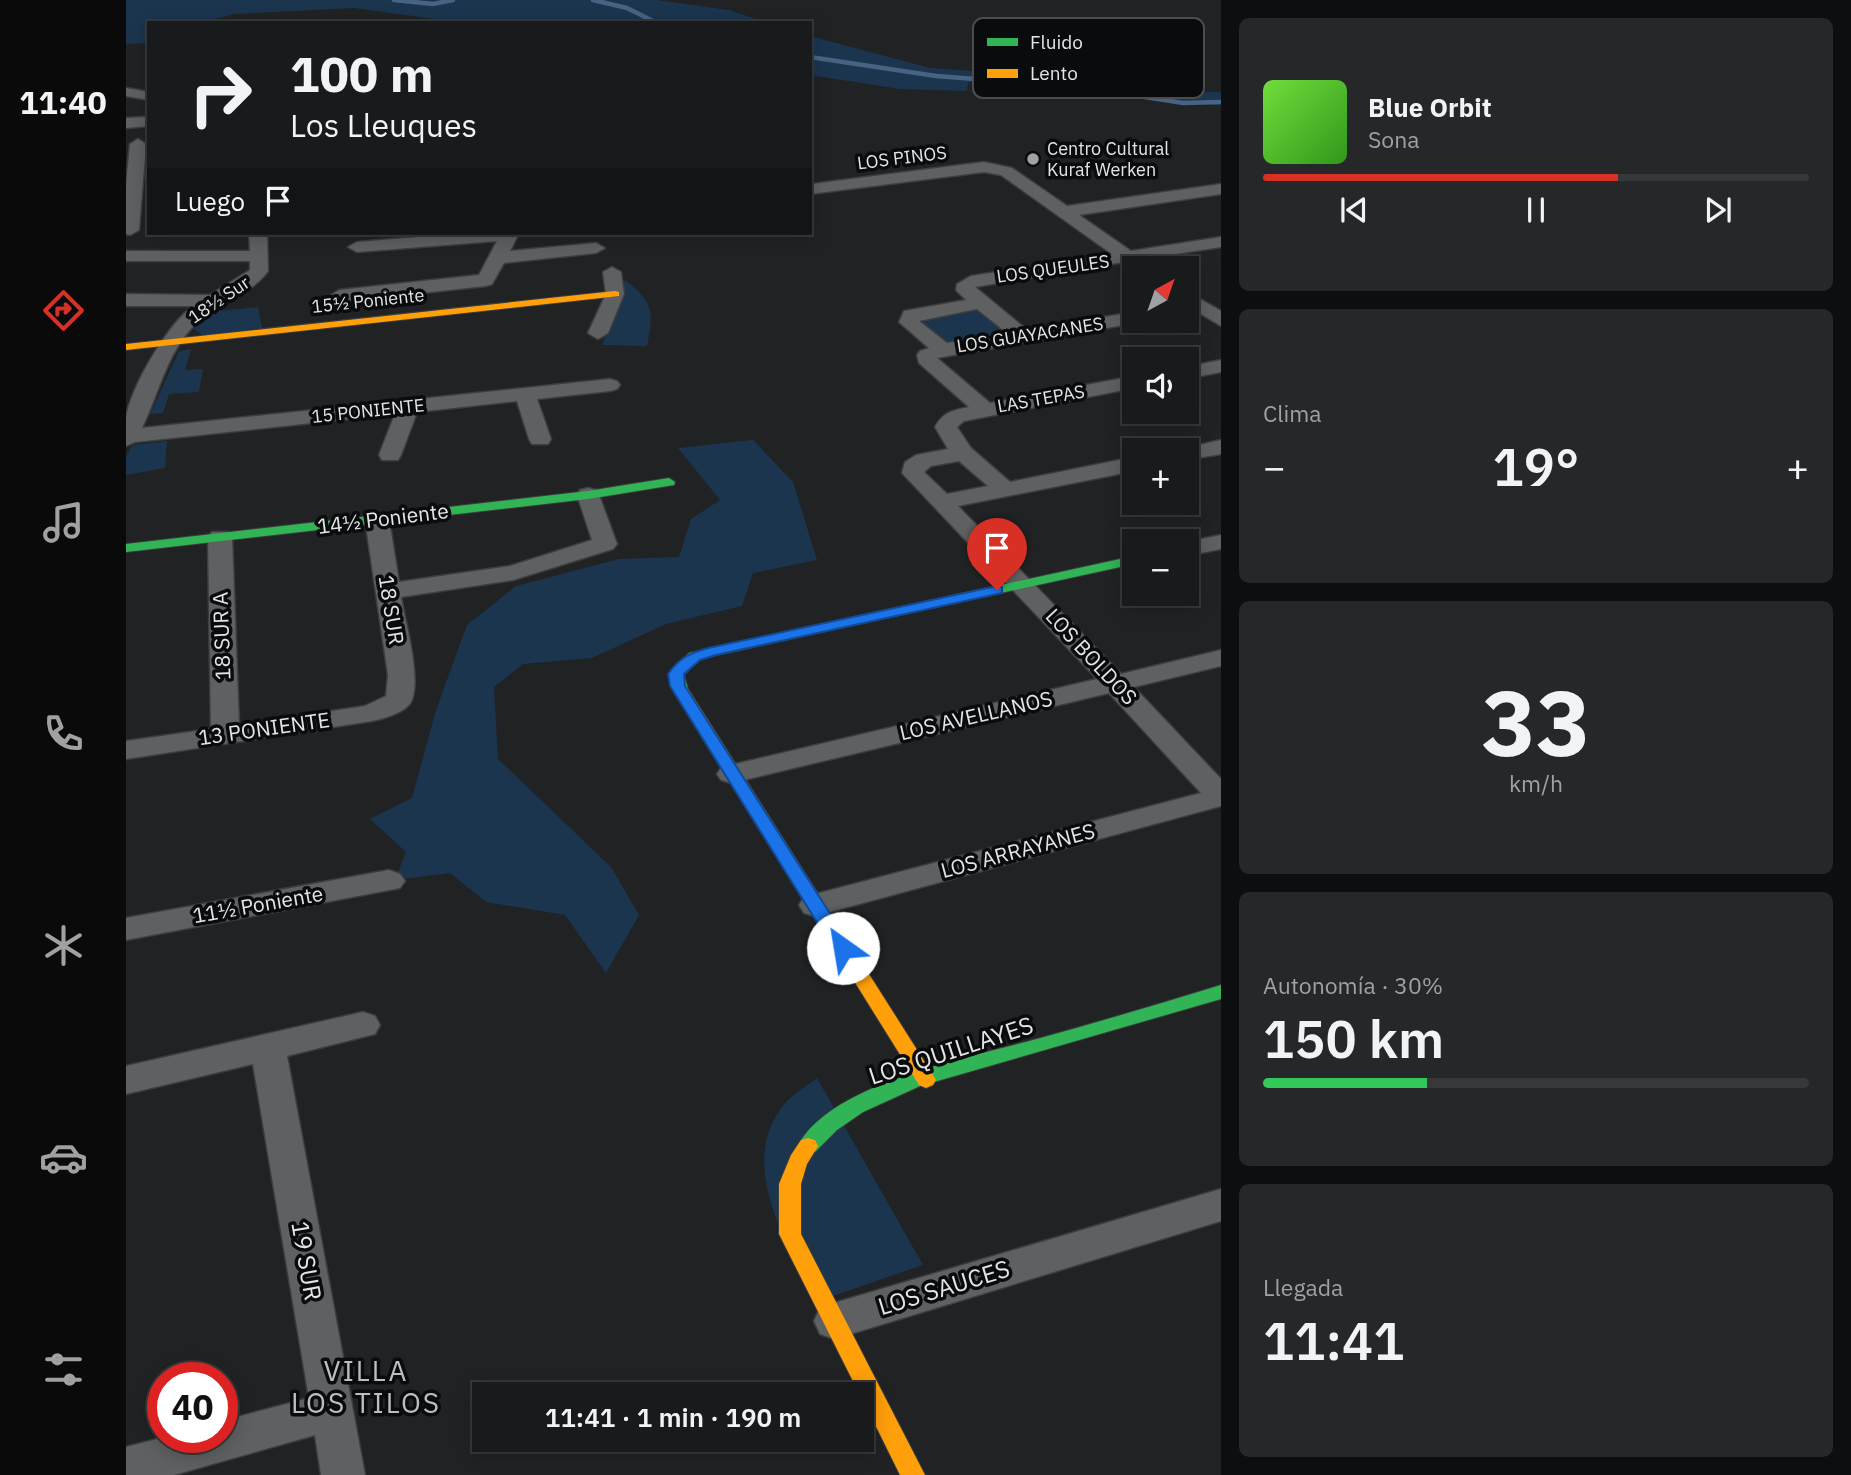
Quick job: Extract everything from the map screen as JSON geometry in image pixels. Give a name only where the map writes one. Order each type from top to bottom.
[{"type":"street","points":[[126,92],[147,96]]},
{"type":"street","points":[[126,123],[147,121]]},
{"type":"street","points":[[130,230],[138,145]]},
{"type":"street","name":"LOS PINOS","points":[[812,188],[984,167],[997,168],[1006,171],[1063,212]]},
{"type":"street","points":[[1063,212],[1221,189]]},
{"type":"street","points":[[1063,212],[1128,256]]},
{"type":"street","name":"18½ Sur","points":[[127,437],[167,343],[190,317],[211,301],[252,279],[260,267],[258,235]]},
{"type":"street","points":[[357,247],[497,235]]},
{"type":"street","points":[[340,296],[486,280],[508,235]]},
{"type":"street","name":"LOS QUEULES","points":[[1162,256],[1221,242]]},
{"type":"street","points":[[496,258],[596,248]]},
{"type":"street","points":[[126,256],[259,256]]},
{"type":"street","name":"LOS QUEULES","points":[[1023,337],[964,290],[965,284],[977,280],[1122,264]]},
{"type":"street","points":[[598,333],[615,294],[612,272]]},
{"type":"street","name":"15½ Poniente","points":[[126,346],[615,294]]},
{"type":"street","points":[[126,300],[211,301]]},
{"type":"street","points":[[980,303],[911,315],[909,322],[935,353],[926,359],[984,410]]},
{"type":"street","points":[[1199,304],[1221,303]]},
{"type":"street","points":[[1199,308],[1221,320]]},
{"type":"street","name":"LOS GUAYACANES","points":[[935,353],[1122,320]]},
{"type":"street","points":[[1199,370],[1221,366]]},
{"type":"street","name":"LAS TEPAS","points":[[965,453],[946,427],[949,421],[957,416],[1122,384]]},
{"type":"street","name":"15 PONIENTE","points":[[127,437],[610,385]]},
{"type":"street","points":[[524,394],[540,439]]},
{"type":"street","points":[[390,455],[408,407]]},
{"type":"street","points":[[1199,451],[1221,447]]},
{"type":"street","points":[[965,453],[1006,489]]},
{"type":"street","name":"LOS BOLDOS","points":[[965,453],[925,460],[913,467],[913,473],[1023,584],[1221,796]]},
{"type":"street","points":[[941,502],[1122,466]]},
{"type":"street","name":"14½ Poniente","points":[[126,548],[588,495],[669,482]]},
{"type":"street","points":[[388,591],[513,573],[605,544],[588,495]]},
{"type":"street","name":"18 SUR","points":[[377,519],[401,675],[399,700]]},
{"type":"street","name":"18 SUR A","points":[[220,537],[225,735]]},
{"type":"street","points":[[1199,546],[1221,541]]},
{"type":"street","points":[[926,1080],[732,774],[678,686],[676,674],[681,666],[695,656],[713,651],[1122,563]]},
{"type":"street","name":"LOS AVELLANOS","points":[[732,774],[1115,682],[1215,666]]},
{"type":"street","name":"13 PONIENTE","points":[[126,750],[372,713],[399,700]]},
{"type":"street","name":"LOS ARRAYANES","points":[[815,905],[1221,796]]},
{"type":"street","name":"11½ Poniente","points":[[126,929],[390,881]]},
{"type":"street","name":"LOS QUILLAYES","points":[[834,1321],[790,1234],[787,1196],[794,1168],[813,1140],[842,1116],[897,1088],[1221,992]]},
{"type":"street","points":[[126,1080],[363,1025]]},
{"type":"street","name":"19 SUR","points":[[268,1047],[343,1475]]},
{"type":"street","name":"LOS SAUCES","points":[[834,1321],[1221,1205]]},
{"type":"street","points":[[834,1321],[913,1475]]},
{"type":"street","points":[[126,1468],[332,1411]]},
{"type":"shaded area","points":[[126,0],[657,0],[729,10],[762,21],[449,21],[354,8],[235,14],[208,21],[147,21],[147,43],[126,44]]},
{"type":"shaded area","points":[[812,37],[930,68],[973,71],[973,82],[969,82],[966,91],[900,89],[812,75]]},
{"type":"shaded area","points":[[1204,92],[1221,92],[1221,105],[1137,98],[1204,98]]},
{"type":"shaded area","points":[[625,280],[641,295],[649,308],[647,346],[602,345]]},
{"type":"shaded area","points":[[980,303],[1023,337],[943,350],[911,315]]},
{"type":"shaded area","points":[[258,307],[262,328],[203,336],[194,329],[209,312]]},
{"type":"shaded area","points":[[191,349],[185,370],[203,369],[199,392],[169,394],[163,413],[150,414],[179,351]]},
{"type":"shaded area","points":[[753,440],[793,482],[817,560],[753,573],[742,606],[666,624],[592,658],[523,664],[494,687],[498,759],[611,867],[639,915],[606,973],[565,915],[486,902],[450,873],[395,880],[406,852],[370,819],[412,798],[436,710],[467,625],[516,586],[619,559],[679,557],[691,519],[720,500],[678,448]]},
{"type":"shaded area","points":[[167,441],[165,468],[126,475],[126,457],[132,445]]},
{"type":"shaded area","points":[[817,1078],[923,1265],[815,1302],[780,1228],[771,1202],[765,1175],[765,1150],[772,1125],[787,1101]]},
{"type":"waterway","points":[[394,0],[433,4],[453,0]]},
{"type":"waterway","points":[[593,0],[627,8],[653,21]]},
{"type":"waterway","points":[[812,57],[936,76],[973,79]]},
{"type":"waterway","points":[[1152,98],[1183,103],[1221,102]]},
{"type":"traffic: fast","points":[[126,548],[588,495],[669,482]]},
{"type":"traffic: fast","points":[[680,689],[676,674],[694,656],[1122,563]]},
{"type":"traffic: fast","points":[[808,1146],[830,1124],[856,1106],[914,1080],[1221,992]]},
{"type":"traffic: slow","points":[[126,347],[615,294]]},
{"type":"traffic: slow","points":[[680,689],[926,1080]]},
{"type":"traffic: slow","points":[[808,1146],[798,1161],[790,1184],[790,1234],[913,1475]]},
{"type":"place","name":"Centro Cultural Kuraf Werken","points":[[1033,159]]},
{"type":"district","name":"VILLA LOS TILOS","points":[[366,1387]]},
{"type":"route","points":[[843,948],[678,686],[676,674],[681,666],[695,656],[713,651],[997,590]]}]
